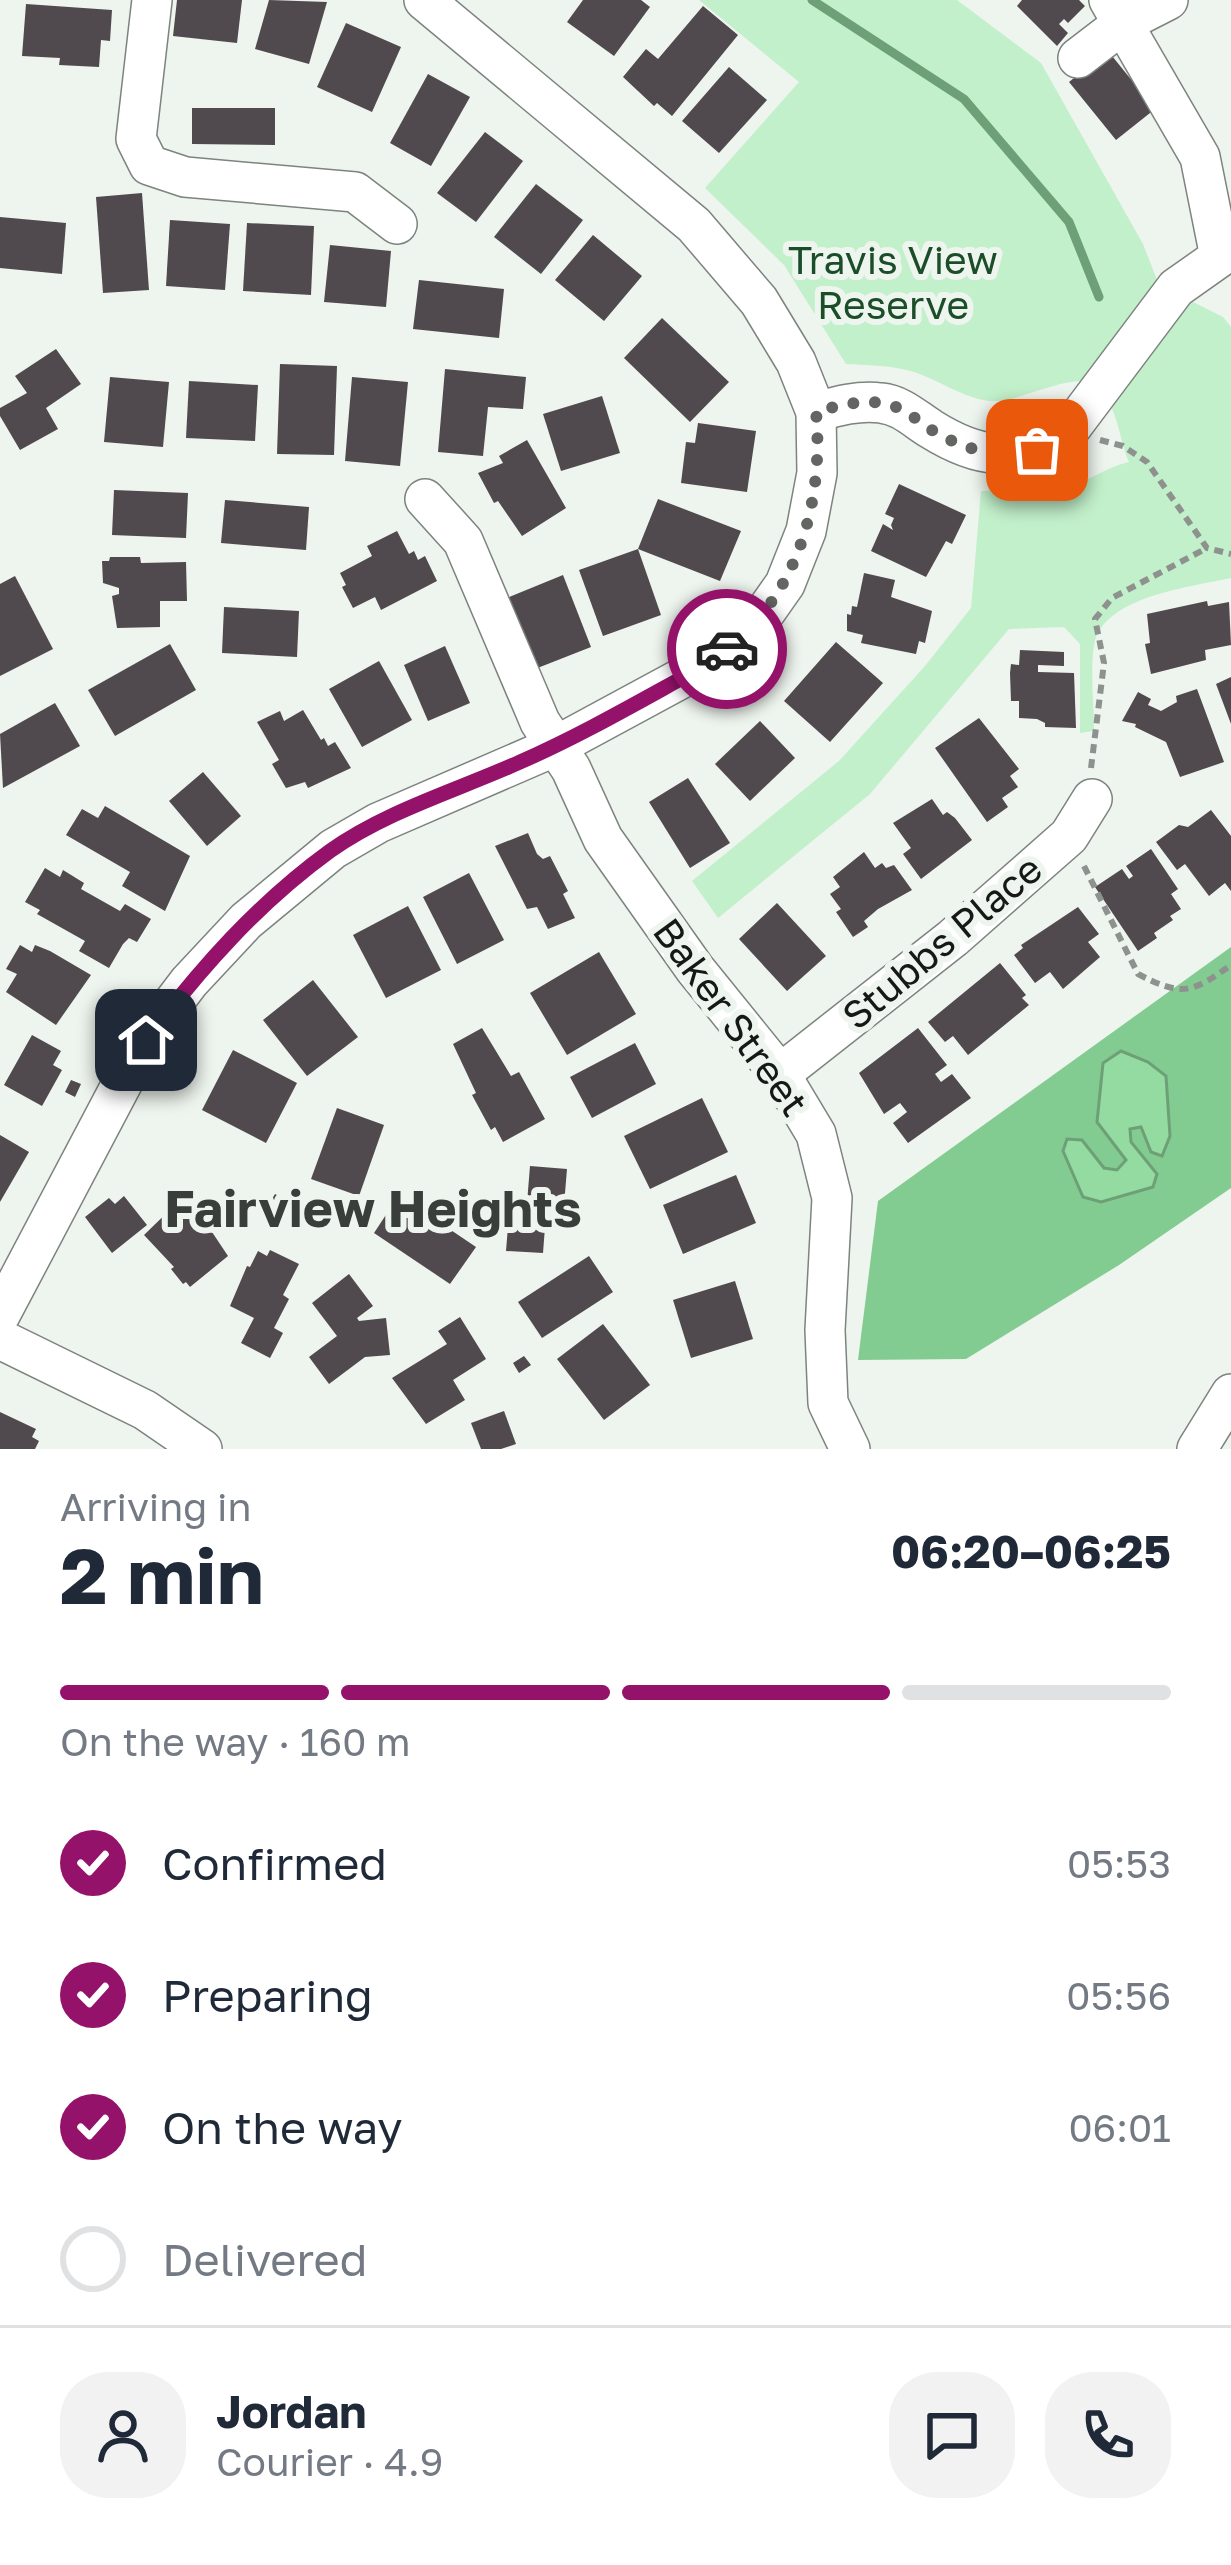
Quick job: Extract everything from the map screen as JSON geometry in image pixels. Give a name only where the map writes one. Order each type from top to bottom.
[{"type":"street","points":[[152,0],[136,139],[149,165],[185,177],[355,192],[397,224]]},
{"type":"street","points":[[0,1315],[146,1040],[189,982],[245,921],[333,848],[558,745],[706,665],[766,611],[785,584],[806,531],[818,472],[816,412],[796,362],[759,302],[694,224],[424,0]]},
{"type":"street","points":[[1078,58],[1117,11],[1168,0]]},
{"type":"street","points":[[816,412],[862,402],[896,406],[951,441],[997,454],[1037,450],[1064,436],[1176,288],[1220,257],[1200,157],[1117,11]]},
{"type":"street","name":"Baker Street","points":[[425,499],[463,541],[540,722],[558,745],[602,839],[695,969],[780,1074],[816,1134],[832,1198],[825,1330],[827,1403],[850,1449]]},
{"type":"street","name":"Stubbs Place","points":[[780,1074],[953,938],[1069,836],[1093,799]]},
{"type":"street","points":[[0,1339],[146,1410],[202,1449]]},
{"type":"street","points":[[1198,1449],[1231,1394]]},
{"type":"path","points":[[1064,436],[1123,446],[1147,462],[1207,548],[1231,554]]},
{"type":"path","points":[[1093,799],[1091,766],[1104,663],[1095,619],[1112,598],[1207,548]]},
{"type":"path","points":[[1069,836],[1138,974],[1175,990],[1198,989],[1231,965]]},
{"type":"green space","name":"Travis View Reserve","points":[[699,0],[957,0],[1041,63],[1143,244],[1159,285],[1223,317],[1231,327],[1231,578],[1151,596],[1114,615],[1101,628],[1093,655],[1094,731],[1080,733],[1080,644],[1064,627],[1009,629],[870,794],[718,918],[692,881],[839,761],[971,608],[981,491],[1057,489],[1129,462],[1111,407],[1088,383],[1071,382],[987,401],[914,372],[846,364],[784,265],[705,188],[799,82]]},
{"type":"shaded area","points":[[1231,947],[1231,1188],[1119,1265],[966,1359],[858,1360],[878,1201]]},
{"type":"shaded area","points":[[1121,1051],[1166,1076],[1170,1136],[1162,1156],[1151,1152],[1141,1127],[1130,1129],[1131,1142],[1157,1174],[1153,1187],[1101,1202],[1083,1197],[1063,1151],[1067,1139],[1082,1140],[1104,1168],[1117,1170],[1126,1160],[1097,1122],[1103,1063]]},
{"type":"building","points":[[177,0],[242,0],[237,43],[173,36]]},
{"type":"building","points":[[269,0],[327,2],[309,64],[255,49]]},
{"type":"building","points":[[583,0],[641,0],[650,7],[614,56],[567,22]]},
{"type":"building","points":[[1022,0],[1079,0],[1085,6],[1068,23],[1064,19],[1059,24],[1068,33],[1057,46],[1017,6]]},
{"type":"building","points":[[26,4],[112,10],[110,41],[101,40],[99,67],[59,65],[60,58],[22,56]]},
{"type":"building","points":[[703,6],[738,35],[672,116],[623,77],[646,49],[658,59]]},
{"type":"building","points":[[346,23],[401,47],[372,112],[317,87]]},
{"type":"building","points":[[1108,51],[1155,109],[1116,140],[1069,82]]},
{"type":"building","points":[[729,67],[767,100],[719,153],[682,121]]},
{"type":"building","points":[[428,74],[470,97],[431,166],[390,143]]},
{"type":"building","points":[[192,108],[275,108],[275,145],[192,144]]},
{"type":"building","points":[[485,132],[523,161],[476,222],[437,193]]},
{"type":"building","points":[[536,184],[583,220],[541,274],[494,237]]},
{"type":"building","points":[[142,193],[149,290],[103,293],[96,197]]},
{"type":"building","points":[[0,217],[66,223],[62,274],[0,268]]},
{"type":"building","points":[[170,220],[230,224],[225,290],[166,286]]},
{"type":"building","points":[[247,223],[314,226],[311,295],[243,291]]},
{"type":"building","points":[[593,235],[642,276],[604,321],[555,280]]},
{"type":"building","points":[[330,245],[391,251],[386,307],[324,302]]},
{"type":"building","points":[[419,280],[504,289],[499,338],[413,329]]},
{"type":"building","points":[[662,318],[729,382],[690,422],[624,358]]},
{"type":"building","points":[[56,349],[81,384],[46,408],[58,429],[20,450],[0,408],[27,393],[15,376]]},
{"type":"building","points":[[280,364],[337,366],[334,455],[277,454]]},
{"type":"building","points":[[445,369],[526,377],[523,409],[488,407],[483,456],[438,452]]},
{"type":"building","points":[[110,377],[169,382],[163,447],[104,442]]},
{"type":"building","points":[[352,377],[408,382],[400,466],[345,461]]},
{"type":"building","points":[[189,381],[258,385],[255,441],[186,438]]},
{"type":"building","points":[[602,396],[620,453],[561,471],[543,414]]},
{"type":"building","points":[[698,423],[756,431],[747,492],[681,483],[686,442],[695,443]]},
{"type":"building","points":[[527,440],[566,508],[522,536],[498,501],[494,503],[478,473],[503,463],[499,456]]},
{"type":"building","points":[[899,484],[966,515],[952,544],[946,541],[926,577],[871,551],[883,524],[893,530],[894,518],[885,514]]},
{"type":"building","points":[[114,490],[188,493],[186,538],[112,535]]},
{"type":"building","points":[[658,499],[741,531],[720,581],[638,549]]},
{"type":"building","points":[[225,500],[309,507],[306,550],[221,543]]},
{"type":"building","points":[[397,531],[409,554],[414,551],[418,560],[425,556],[437,581],[381,610],[375,597],[353,608],[340,573],[372,556],[367,546]]},
{"type":"building","points":[[638,549],[661,615],[603,636],[579,570]]},
{"type":"building","points":[[140,557],[141,563],[186,562],[187,601],[160,601],[160,627],[117,628],[112,596],[119,594],[119,588],[103,583],[102,561]]},
{"type":"building","points":[[864,573],[895,580],[891,597],[932,611],[925,643],[919,641],[916,654],[861,643],[863,635],[847,631],[847,614],[851,615],[852,606],[857,607]]},
{"type":"building","points":[[563,575],[591,647],[535,669],[507,598]]},
{"type":"building","points":[[15,576],[53,649],[0,676],[0,584]]},
{"type":"building","points":[[1207,601],[1208,606],[1229,602],[1231,645],[1205,650],[1206,660],[1151,674],[1145,644],[1150,643],[1147,614]]},
{"type":"building","points":[[224,607],[299,611],[297,657],[222,653]]},
{"type":"building","points":[[836,642],[883,683],[830,742],[784,701]]},
{"type":"building","points":[[170,644],[196,690],[115,736],[88,690]]},
{"type":"building","points":[[445,646],[470,703],[428,721],[404,665]]},
{"type":"building","points":[[1020,650],[1064,652],[1064,666],[1038,665],[1038,672],[1074,673],[1076,728],[1045,727],[1037,719],[1019,718],[1019,701],[1011,701],[1010,673],[1011,664],[1019,665]]},
{"type":"building","points":[[379,661],[412,720],[362,747],[329,689]]},
{"type":"building","points":[[1231,677],[1231,724],[1216,684]]},
{"type":"building","points":[[1197,689],[1224,762],[1180,777],[1166,742],[1122,721],[1138,692],[1151,699],[1148,705],[1161,711],[1177,702],[1176,696]]},
{"type":"building","points":[[55,703],[80,746],[3,788],[0,734]]},
{"type":"building","points":[[303,710],[321,740],[328,746],[335,742],[351,768],[308,788],[305,782],[286,788],[272,764],[279,760],[257,722],[280,711],[284,721]]},
{"type":"building","points":[[979,718],[1019,769],[1010,776],[1018,787],[1002,798],[1008,807],[987,822],[935,748]]},
{"type":"building","points":[[760,721],[795,758],[750,801],[715,764]]},
{"type":"building","points":[[203,772],[241,816],[207,846],[169,801]]},
{"type":"building","points":[[688,778],[730,843],[690,868],[649,802]]},
{"type":"building","points":[[932,799],[972,840],[921,879],[903,854],[911,848],[893,823]]},
{"type":"building","points":[[105,806],[190,856],[165,911],[122,886],[130,872],[66,835],[82,809],[98,818]]},
{"type":"building","points":[[1211,810],[1231,836],[1231,891],[1225,883],[1209,896],[1185,864],[1177,870],[1156,842]]},
{"type":"building","points":[[528,833],[537,854],[543,859],[550,856],[568,891],[563,894],[575,918],[548,929],[537,907],[527,909],[495,846]]},
{"type":"building","points":[[1151,849],[1178,889],[1171,894],[1181,909],[1154,933],[1157,938],[1138,951],[1095,887],[1122,869],[1129,879],[1133,876],[1126,866]]},
{"type":"building","points":[[864,852],[875,868],[882,863],[886,868],[894,865],[912,890],[878,909],[864,921],[868,927],[853,937],[830,894],[840,887],[833,877]]},
{"type":"building","points":[[45,868],[60,877],[63,870],[84,883],[81,889],[120,911],[125,904],[151,919],[137,942],[129,938],[123,944],[109,968],[79,951],[85,941],[25,902]]},
{"type":"building","points":[[469,873],[504,940],[457,964],[423,897]]},
{"type":"building","points":[[777,903],[826,956],[787,991],[739,939]]},
{"type":"building","points":[[408,906],[441,970],[386,998],[353,935]]},
{"type":"building","points":[[1078,907],[1099,934],[1088,942],[1100,957],[1063,989],[1050,972],[1035,983],[1014,955],[1021,945]]},
{"type":"building","points":[[20,945],[32,952],[35,945],[50,951],[91,975],[56,1025],[6,992],[17,974],[6,969]]},
{"type":"building","points":[[599,952],[636,1014],[567,1055],[530,993]]},
{"type":"building","points":[[1000,963],[1029,1005],[968,1055],[953,1036],[945,1042],[928,1022]]},
{"type":"building","points":[[313,980],[358,1037],[307,1076],[263,1020]]},
{"type":"building","points":[[482,1028],[511,1076],[519,1072],[545,1119],[503,1142],[472,1095],[476,1093],[453,1044]]},
{"type":"building","points":[[918,1028],[947,1065],[935,1074],[941,1082],[952,1074],[971,1098],[908,1143],[893,1123],[907,1112],[900,1103],[884,1114],[859,1073]]},
{"type":"building","points":[[32,1035],[61,1051],[53,1065],[62,1070],[42,1106],[4,1085]]},
{"type":"building","points":[[635,1043],[656,1084],[592,1118],[570,1077]]},
{"type":"building","points":[[233,1050],[297,1083],[266,1143],[202,1110]]},
{"type":"building","points":[[71,1080],[81,1084],[75,1097],[65,1092]]},
{"type":"building","points":[[702,1098],[728,1152],[650,1189],[624,1136]]},
{"type":"building","points":[[337,1108],[384,1125],[359,1196],[311,1179]]},
{"type":"building","points":[[0,1135],[29,1152],[0,1202]]},
{"type":"building","points":[[530,1166],[567,1169],[562,1229],[545,1227],[543,1253],[506,1251],[510,1202],[527,1203]]},
{"type":"building","points":[[736,1175],[756,1223],[683,1254],[663,1205]]},
{"type":"building","points":[[275,1194],[289,1202],[276,1227],[262,1219],[268,1207],[261,1203],[265,1195],[272,1199]]},
{"type":"building","points":[[399,1195],[476,1247],[450,1284],[374,1233]]},
{"type":"building","points":[[124,1196],[147,1225],[112,1253],[85,1217],[109,1198],[115,1204]]},
{"type":"building","points":[[181,1199],[196,1217],[200,1214],[228,1256],[190,1287],[144,1235]]},
{"type":"building","points":[[270,1250],[299,1264],[283,1295],[289,1299],[274,1328],[283,1333],[270,1358],[241,1343],[254,1318],[230,1306],[247,1266],[258,1251],[267,1256]]},
{"type":"building","points":[[589,1256],[613,1292],[542,1338],[518,1302]]},
{"type":"building","points":[[349,1274],[373,1306],[359,1321],[386,1318],[390,1355],[365,1357],[329,1384],[309,1357],[337,1336],[312,1303]]},
{"type":"building","points":[[735,1281],[753,1339],[691,1358],[673,1300]]},
{"type":"building","points":[[460,1317],[486,1359],[453,1380],[465,1400],[426,1424],[392,1378],[447,1344],[438,1331]]},
{"type":"building","points":[[603,1324],[650,1385],[604,1420],[557,1359]]},
{"type":"building","points":[[524,1356],[531,1365],[519,1373],[513,1363]]},
{"type":"building","points":[[504,1411],[516,1444],[481,1449],[471,1423]]},
{"type":"building","points":[[0,1412],[36,1429],[35,1449],[0,1449]]},
{"type":"waterway","points":[[812,0],[964,99],[1069,222],[1099,297]]},
{"type":"way so far","points":[[727,649],[766,611],[785,584],[806,531],[818,472],[816,412],[839,405],[881,403],[896,406],[951,441],[979,451],[1017,455],[1037,450]]},
{"type":"district","name":"Fairview Heights","points":[[373,1209]]},
{"type":"route","points":[[146,1040],[189,982],[245,921],[333,848],[558,745],[727,649]]}]
